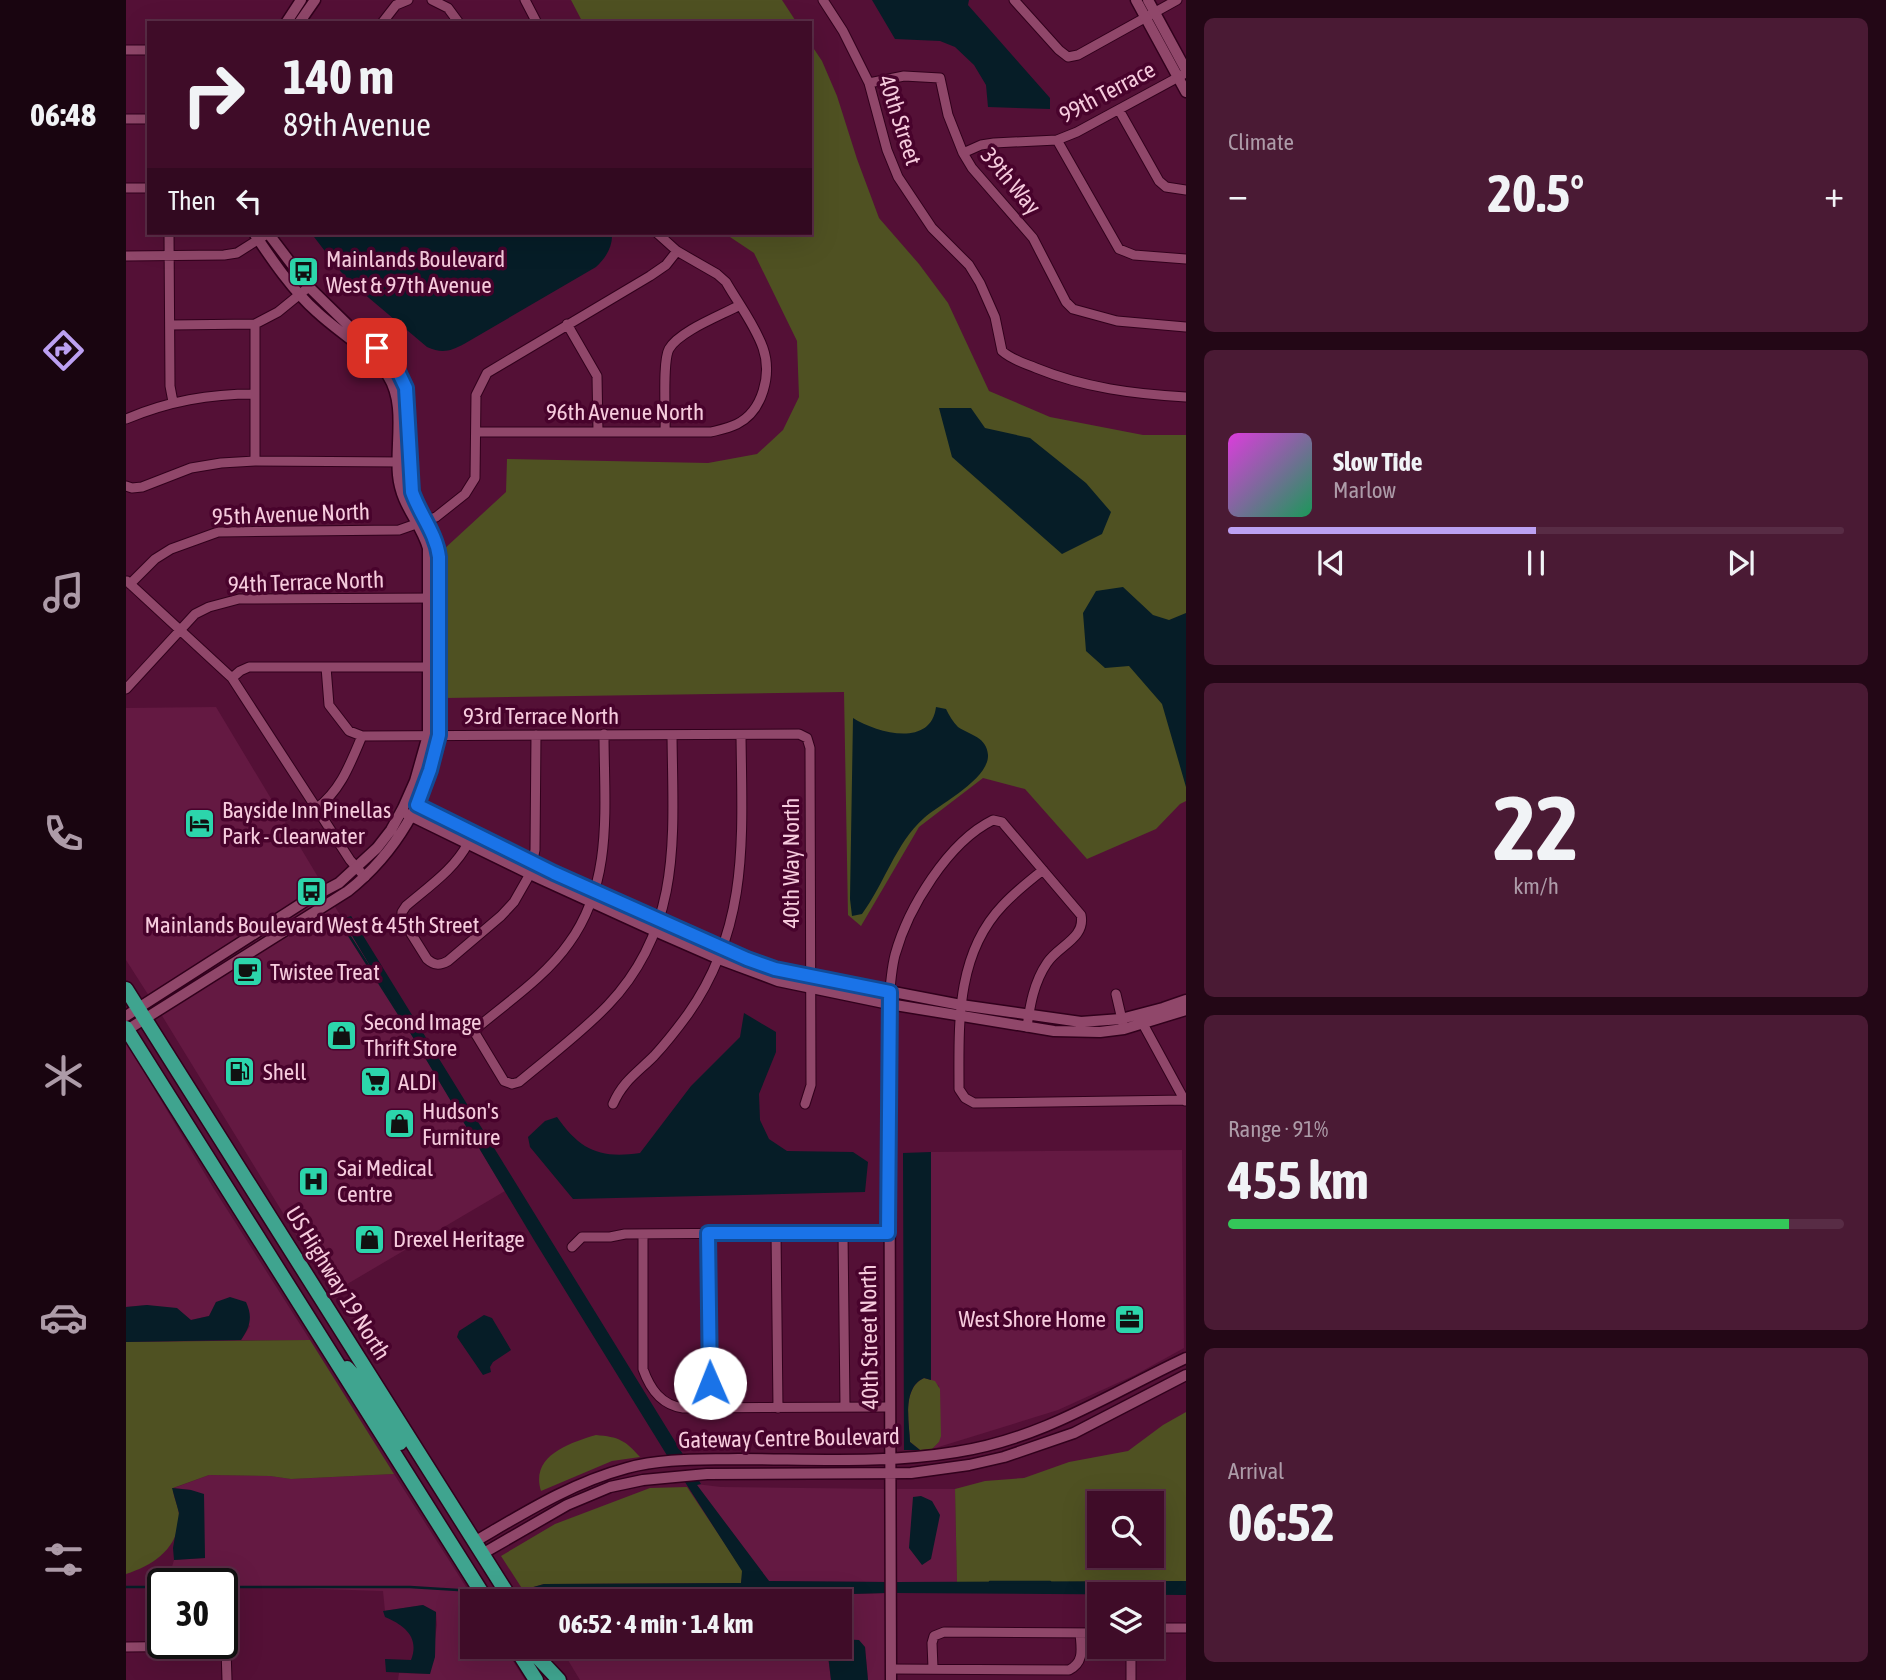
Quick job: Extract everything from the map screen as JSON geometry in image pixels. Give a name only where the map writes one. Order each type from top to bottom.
[{"type":"highway","name":"US Highway 19 North","points":[[126,989],[136,1014],[504,1589]]},
{"type":"highway","name":"US Highway 19 North","points":[[126,1029],[479,1589]]},
{"type":"highway","points":[[233,1200],[252,1204],[315,1303],[332,1318]]},
{"type":"highway","points":[[325,1344],[363,1385],[459,1534],[478,1548]]},
{"type":"highway","points":[[467,1570],[482,1573],[492,1589]]},
{"type":"highway","points":[[523,1659],[536,1680]]},
{"type":"highway","points":[[540,1659],[560,1680]]},
{"type":"highway","points":[[547,1659],[560,1680]]},
{"type":"street","points":[[384,21],[396,5],[408,0]]},
{"type":"street","points":[[432,0],[448,8],[458,21]]},
{"type":"street","points":[[525,0],[536,21]]},
{"type":"street","name":"40th Street","points":[[823,0],[843,31],[869,83],[887,150],[898,177],[932,228],[969,265],[980,283],[995,317],[1002,351],[1080,384],[1115,391],[1186,397]]},
{"type":"street","points":[[1014,0],[1068,57],[1078,55],[1177,0]]},
{"type":"street","points":[[1136,0],[1150,15],[1183,73],[1186,92]]},
{"type":"street","points":[[1148,0],[1150,15]]},
{"type":"street","points":[[288,21],[303,3]]},
{"type":"street","points":[[299,21],[303,3]]},
{"type":"street","points":[[126,50],[147,50]]},
{"type":"street","name":"99th Terrace","points":[[963,153],[994,143],[1057,140],[1119,110],[1183,73]]},
{"type":"street","name":"39th Way","points":[[869,83],[904,76],[940,78],[954,134],[963,153],[972,168],[1033,238],[1066,302],[1082,312],[1117,321],[1186,327]]},
{"type":"street","points":[[1119,110],[1154,174],[1166,187],[1186,190]]},
{"type":"street","points":[[126,119],[147,119]]},
{"type":"street","points":[[1057,140],[1113,242],[1125,252],[1134,255],[1186,259]]},
{"type":"street","points":[[126,188],[147,188]]},
{"type":"street","points":[[169,235],[173,402]]},
{"type":"street","points":[[126,256],[237,253],[263,235],[304,290],[387,357],[402,375],[408,402],[403,462],[421,524],[438,546],[434,598],[434,735],[430,770],[382,859],[348,891],[136,1014]]},
{"type":"street","points":[[659,235],[677,251],[717,274],[726,282],[740,305],[678,339],[669,349],[666,362],[665,431]]},
{"type":"street","points":[[421,524],[436,517],[471,486],[475,478],[476,394],[483,378],[497,366],[650,276],[666,265],[677,251]]},
{"type":"street","points":[[170,324],[255,324],[278,312],[304,290]]},
{"type":"street","name":"96th Avenue North","points":[[476,432],[710,432],[739,424],[759,401],[765,381],[766,357],[740,305]]},
{"type":"street","points":[[255,324],[255,461]]},
{"type":"street","points":[[568,324],[597,376],[598,432]]},
{"type":"street","points":[[126,419],[173,402],[221,394],[255,394]]},
{"type":"street","points":[[129,487],[191,468],[255,461],[403,462]]},
{"type":"street","name":"95th Avenue North","points":[[128,582],[171,549],[218,532],[399,530],[421,524]]},
{"type":"street","points":[[128,582],[232,678],[365,877]]},
{"type":"street","name":"94th Terrace North","points":[[126,689],[195,614],[209,607],[239,599],[434,598]]},
{"type":"street","points":[[232,678],[249,667],[434,667]]},
{"type":"street","points":[[317,808],[331,797],[362,736],[349,731],[329,705],[326,667]]},
{"type":"street","points":[[604,734],[603,859],[594,897],[569,944],[553,962],[478,1027],[475,1033],[504,1081],[512,1084],[519,1082],[607,1007],[635,970],[657,926],[672,861],[672,734]]},
{"type":"street","name":"93rd Terrace North","points":[[362,736],[799,734],[807,738]]},
{"type":"street","points":[[468,843],[452,866],[402,912],[402,919],[432,964],[440,965],[448,961],[501,916],[514,902],[532,869],[536,735]]},
{"type":"street","points":[[612,1104],[620,1087],[654,1056],[696,1002],[720,954],[741,869],[741,735]]},
{"type":"street","name":"40th Way North","points":[[804,1104],[811,1085],[810,748],[807,738]]},
{"type":"street","points":[[412,802],[532,869]]},
{"type":"street","points":[[407,814],[778,981],[890,992],[960,1010],[1078,1032],[1123,1024],[1143,1024],[1186,1010]]},
{"type":"street","points":[[126,1029],[136,1014],[307,900],[339,883],[377,848],[407,814]]},
{"type":"street","name":"40th Street North","points":[[891,1675],[889,1004],[895,956],[902,934],[925,889],[961,844],[985,824],[993,820],[1002,822],[1043,870]]},
{"type":"street","points":[[1028,1022],[1037,981],[1047,962],[1080,932],[1082,923],[1081,915],[1043,870],[1002,906],[985,928],[972,957],[960,1010],[960,1089],[965,1098],[974,1103],[1186,1100],[1143,1024]]},
{"type":"street","points":[[811,983],[889,1004],[960,1010]]},
{"type":"street","points":[[1116,994],[1123,1024]]},
{"type":"street","points":[[1123,1024],[1186,1000]]},
{"type":"street","points":[[708,1233],[710,1408]]},
{"type":"street","points":[[776,1233],[778,1408]]},
{"type":"street","points":[[843,1233],[845,1407]]},
{"type":"street","points":[[572,1247],[582,1237],[643,1234],[888,1233]]},
{"type":"street","points":[[643,1234],[643,1368],[646,1378],[660,1399],[669,1406],[890,1407]]},
{"type":"street","name":"Gateway Centre Boulevard","points":[[478,1548],[577,1485],[629,1467],[690,1460],[892,1459],[958,1452],[1018,1437],[1055,1424],[1186,1358]]},
{"type":"street","name":"Gateway Centre Boulevard","points":[[478,1548],[593,1493],[651,1479],[707,1474],[891,1474],[969,1465],[1062,1438],[1186,1375]]},
{"type":"street","points":[[1055,1424],[1062,1438]]},
{"type":"street","points":[[648,1464],[651,1479]]},
{"type":"street","points":[[1164,1628],[1186,1628]]},
{"type":"street","points":[[933,1668],[934,1636],[944,1632],[1087,1633]]},
{"type":"street","points":[[891,1675],[933,1668],[1069,1670],[1081,1660],[1080,1633]]},
{"type":"street","points":[[126,1647],[219,1646],[226,1649],[227,1680]]},
{"type":"street","points":[[1131,1659],[1131,1680]]},
{"type":"shaded area","points":[[216,707],[324,887],[149,996],[126,960],[126,708]]},
{"type":"shaded area","points":[[328,894],[330,898],[156,1007],[153,1003],[309,904]]},
{"type":"shaded area","points":[[334,905],[505,1191],[332,1293],[161,1014]]},
{"type":"shaded area","points":[[126,1042],[214,1189],[310,1340],[241,1340],[250,1326],[216,1302],[209,1316],[191,1320],[147,1305],[126,1307]]},
{"type":"shaded area","points":[[1182,1150],[1184,1348],[1135,1375],[1058,1410],[932,1449],[939,1442],[939,1386],[931,1380],[931,1152]]},
{"type":"shaded area","points":[[394,1474],[467,1589],[460,1589],[460,1659],[512,1659],[525,1680],[398,1680],[399,1673],[430,1674],[437,1625],[436,1612],[423,1605],[385,1611],[383,1591],[238,1586],[238,1568],[172,1568],[174,1560],[205,1558],[191,1490],[174,1488],[209,1475],[291,1479]]},
{"type":"shaded area","points":[[696,1484],[721,1487],[887,1489],[887,1582],[769,1581]]},
{"type":"shaded area","points":[[895,1489],[955,1489],[957,1583],[895,1582]]},
{"type":"shaded area","points":[[886,1593],[887,1680],[868,1680],[865,1647],[852,1640],[852,1594]]},
{"type":"shaded area","points":[[567,1659],[828,1659],[831,1680],[580,1680]]},
{"type":"green space","points":[[571,0],[782,0],[796,21],[582,21]]},
{"type":"green space","points":[[812,46],[822,61],[837,96],[879,218],[948,303],[989,391],[1050,417],[1143,435],[1186,435],[1186,801],[1156,829],[1087,859],[1025,789],[983,778],[919,827],[861,926],[848,915],[844,692],[446,698],[443,550],[506,492],[507,459],[708,463],[757,454],[783,430],[799,397],[797,341],[754,253],[727,235],[812,235]]},
{"type":"green space","points":[[310,1340],[394,1474],[291,1479],[209,1475],[173,1488],[179,1516],[175,1537],[163,1554],[146,1566],[126,1574],[126,1342]]},
{"type":"green space","points":[[924,1378],[935,1381],[940,1389],[941,1436],[932,1449],[920,1450],[910,1442],[908,1406],[912,1389]]},
{"type":"green space","points":[[1186,1412],[1186,1581],[957,1583],[955,1489],[985,1481],[1024,1478],[1069,1462],[1128,1451]]},
{"type":"green space","points":[[596,1435],[621,1440],[640,1457],[612,1461],[541,1491],[539,1479],[546,1460],[574,1442]]},
{"type":"green space","points":[[687,1487],[743,1571],[741,1583],[544,1584],[522,1589],[501,1556],[555,1524],[650,1488]]},
{"type":"water","points":[[872,0],[969,0],[968,5],[1050,98],[1050,109],[988,107],[986,85],[974,65],[955,47],[940,41],[895,39]]},
{"type":"water","points":[[313,235],[612,235],[608,252],[596,267],[451,350],[442,351],[427,347],[341,272]]},
{"type":"water","points":[[939,408],[971,408],[985,428],[1030,438],[1086,483],[1111,512],[1102,534],[1062,554],[952,457]]},
{"type":"water","points":[[1123,587],[1153,615],[1169,620],[1186,613],[1186,787],[1162,704],[1129,666],[1105,668],[1086,651],[1083,613],[1096,591]]},
{"type":"water","points":[[936,707],[946,709],[958,727],[985,744],[988,755],[986,764],[972,782],[914,828],[862,914],[852,916],[853,718],[875,728],[902,734],[924,728],[932,720]]},
{"type":"water","points":[[351,916],[684,1456],[668,1457],[534,1240],[342,919]]},
{"type":"water","points":[[744,1013],[776,1032],[776,1052],[759,1094],[760,1120],[769,1139],[787,1151],[853,1152],[868,1162],[865,1192],[573,1199],[530,1147],[528,1137],[545,1121],[557,1117],[574,1137],[592,1150],[613,1155],[640,1153],[691,1086],[740,1037]]},
{"type":"water","points":[[931,1152],[931,1380],[924,1378],[917,1383],[912,1389],[908,1406],[910,1442],[920,1450],[904,1450],[903,1153]]},
{"type":"water","points":[[230,1297],[246,1302],[248,1307],[250,1322],[241,1340],[126,1342],[126,1307],[147,1305],[177,1308],[191,1320],[209,1316],[216,1302]]},
{"type":"water","points":[[484,1315],[492,1318],[511,1350],[493,1362],[491,1372],[483,1375],[457,1337],[459,1331]]},
{"type":"water","points":[[683,1479],[698,1479],[701,1484],[697,1485],[769,1581],[887,1582],[887,1593],[852,1594],[852,1589],[526,1589],[544,1584],[741,1583],[742,1571]]},
{"type":"water","points":[[172,1488],[204,1494],[205,1558],[174,1560],[173,1548],[179,1513]]},
{"type":"water","points":[[921,1496],[932,1501],[940,1515],[931,1559],[922,1565],[909,1548],[913,1497]]},
{"type":"water","points":[[1186,1581],[1186,1595],[1164,1595],[1164,1582],[1087,1582],[1087,1594],[895,1593],[895,1582]]},
{"type":"water","points":[[423,1605],[436,1612],[435,1657],[430,1674],[386,1672],[385,1659],[411,1660],[413,1645],[412,1638],[404,1628],[385,1617],[383,1611]]},
{"type":"water","points":[[852,1640],[859,1640],[865,1647],[868,1680],[831,1680],[828,1659],[852,1659]]},
{"type":"waterway","points":[[344,923],[345,929],[404,1022]]},
{"type":"waterway","points":[[990,1582],[1050,1582]]},
{"type":"waterway","points":[[126,1587],[147,1587]]},
{"type":"waterway","points":[[238,1587],[410,1587],[458,1590]]},
{"type":"place","name":"Mainlands Boulevard West & 97th Avenue","points":[[303,272]]},
{"type":"place","name":"Bayside Inn Pinellas Park - Clearwater","points":[[199,823]]},
{"type":"place","name":"Mainlands Boulevard West & 45th Street","points":[[312,891]]},
{"type":"place","name":"Twistee Treat","points":[[247,972]]},
{"type":"place","name":"Second Image Thrift Store","points":[[341,1035]]},
{"type":"place","name":"Shell","points":[[240,1072]]},
{"type":"place","name":"ALDI","points":[[375,1082]]},
{"type":"place","name":"Hudson's Furniture","points":[[399,1124]]},
{"type":"place","name":"Sai Medical Centre","points":[[314,1181]]},
{"type":"place","name":"Drexel Heritage","points":[[370,1239]]},
{"type":"place","name":"West Shore Home","points":[[1129,1319]]},
{"type":"route","points":[[377,348],[402,375],[406,388],[409,478],[417,507],[434,535],[439,557],[439,735],[417,805],[554,873],[747,959],[775,969],[890,992],[888,1233],[708,1233],[710,1383]]}]
